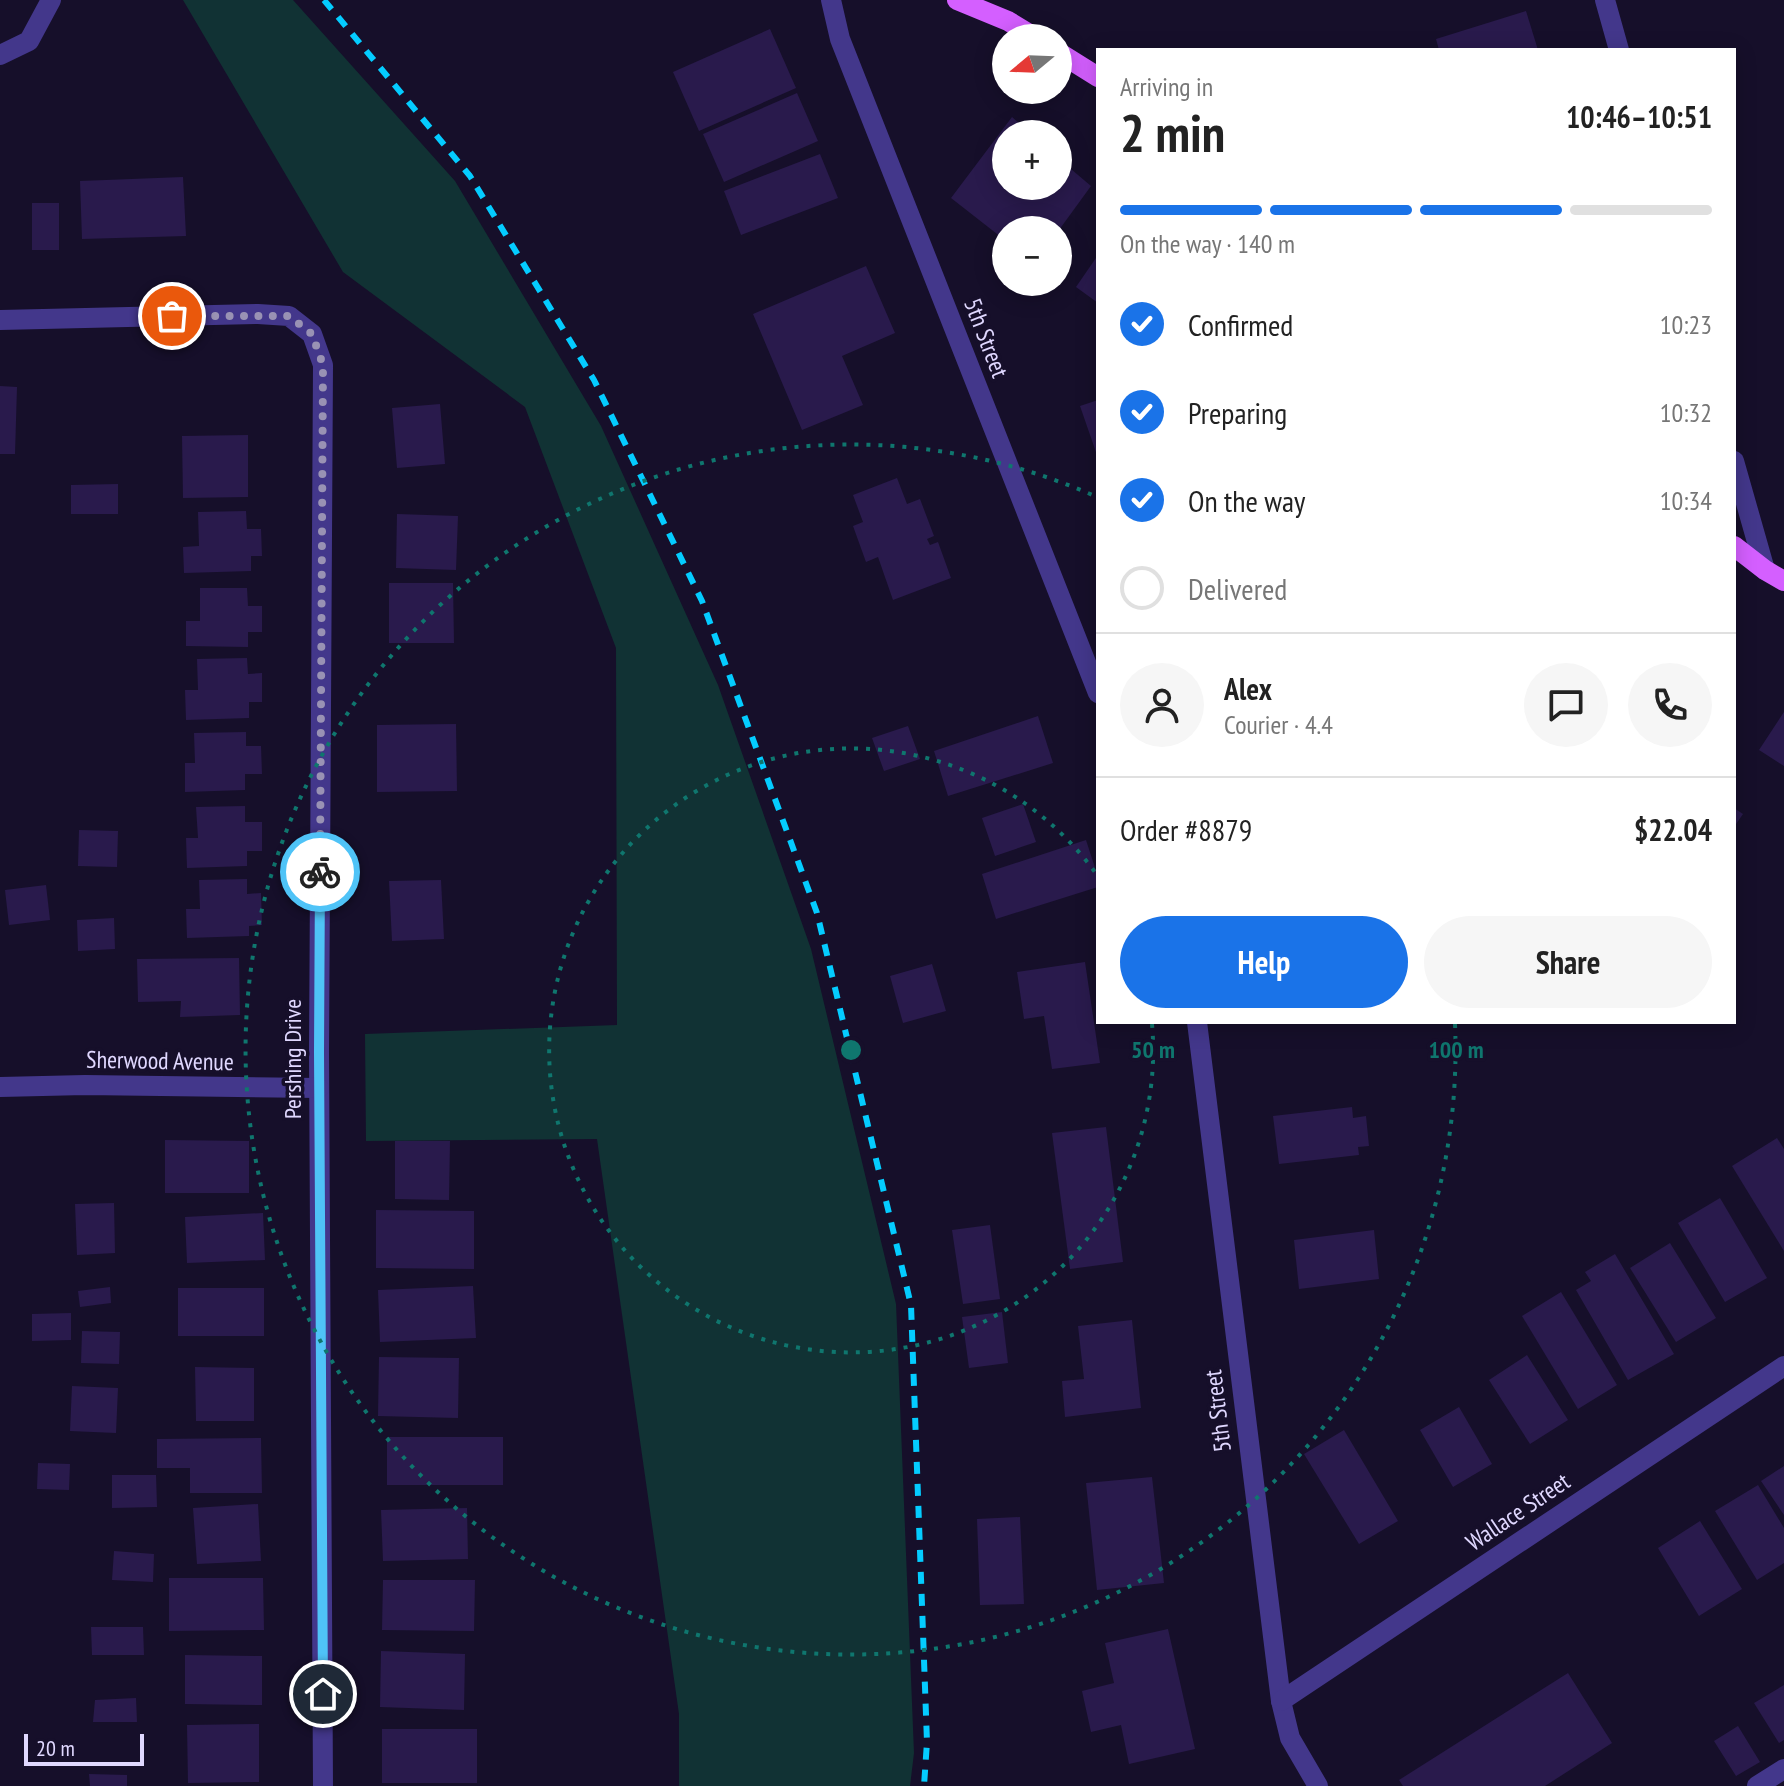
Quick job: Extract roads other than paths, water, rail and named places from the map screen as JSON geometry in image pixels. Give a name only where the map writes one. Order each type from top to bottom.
[{"type":"main road","points":[[957,0],[1013,24]]},
{"type":"main road","points":[[1072,61],[1096,76]]},
{"type":"main road","points":[[1736,548],[1784,581]]},
{"type":"street","points":[[0,55],[29,41],[51,0]]},
{"type":"street","name":"5th Street","points":[[831,0],[840,39],[1096,688]]},
{"type":"street","points":[[1605,0],[1618,48]]},
{"type":"street","name":"Pershing Drive","points":[[0,320],[258,314],[289,316],[312,334],[323,365],[319,1088],[323,1786]]},
{"type":"street","points":[[1736,468],[1765,570]]},
{"type":"street","name":"5th Street","points":[[1197,1024],[1281,1701],[1290,1738],[1318,1786]]},
{"type":"street","name":"Sherwood Avenue","points":[[0,1087],[319,1088]]},
{"type":"street","name":"Wallace Street","points":[[1281,1701],[1784,1366]]},
{"type":"street","points":[[1757,1786],[1784,1769]]},
{"type":"railway","points":[[324,0],[470,176],[594,380],[702,601],[817,913],[911,1305],[927,1742],[924,1786]]}]
